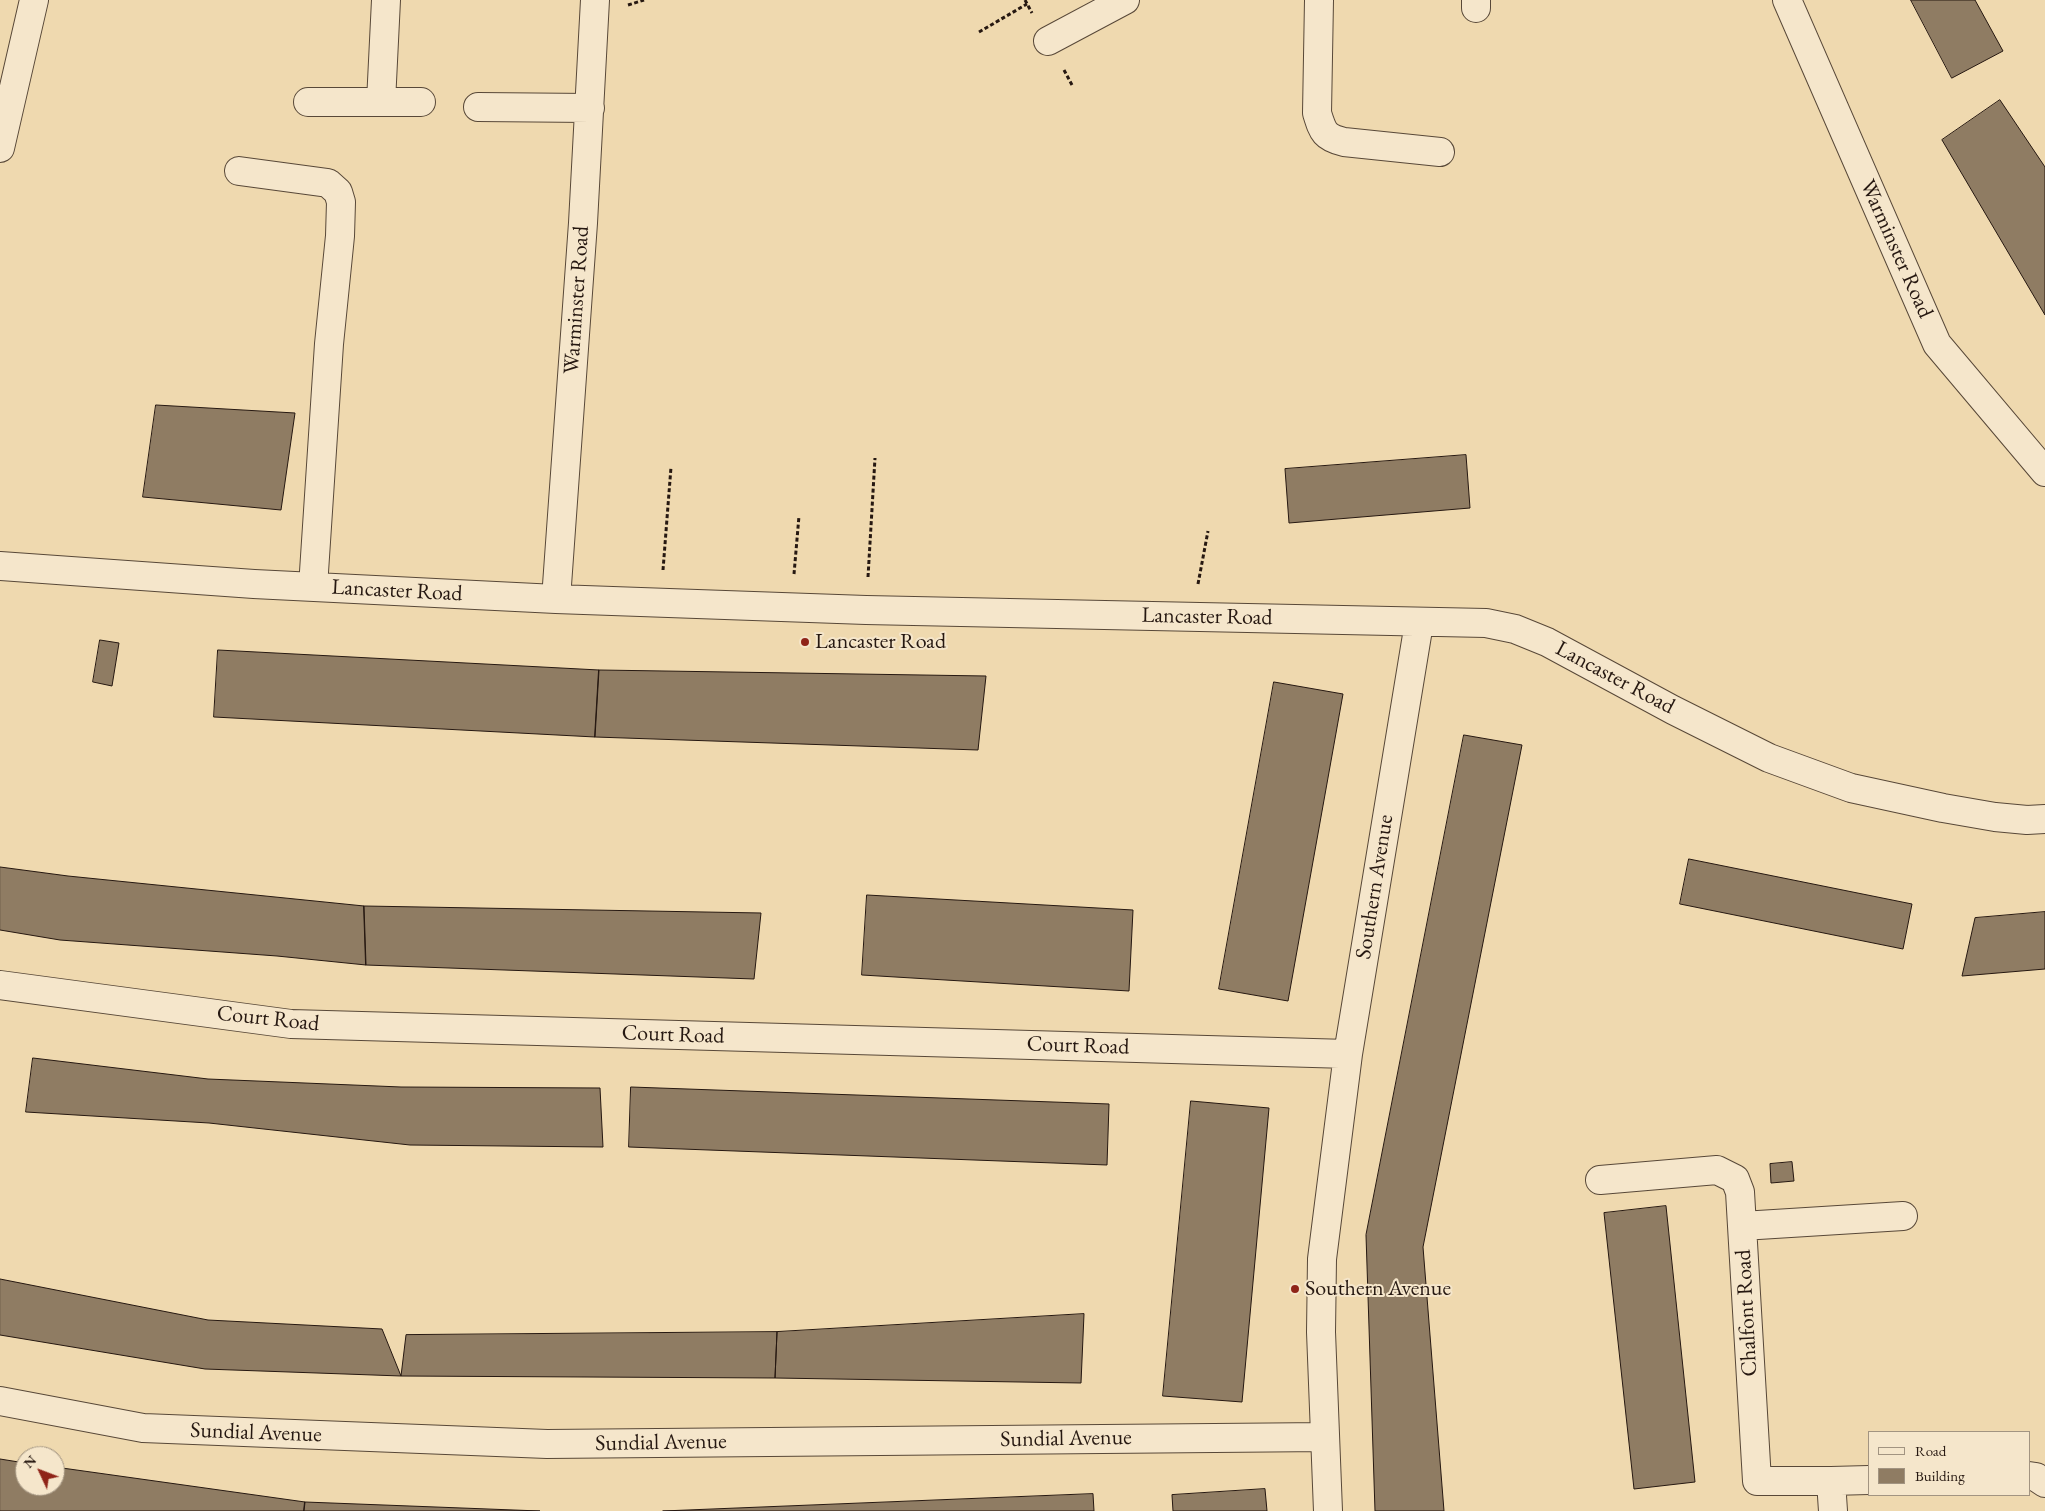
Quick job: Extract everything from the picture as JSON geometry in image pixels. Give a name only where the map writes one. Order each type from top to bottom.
[{"type":"street","points":[[0,148],[34,0]]},
{"type":"street","points":[[381,102],[386,0]]},
{"type":"street","name":"Warminster Road","points":[[556,599],[590,108],[595,0]]},
{"type":"street","points":[[1048,41],[1125,0]]},
{"type":"street","points":[[1319,0],[1317,113],[1322,130],[1329,138],[1344,142],[1440,152]]},
{"type":"street","name":"Warminster Road","points":[[1787,0],[1937,344],[2045,472]]},
{"type":"street","points":[[308,102],[421,102]]},
{"type":"street","points":[[478,106],[590,108]]},
{"type":"street","points":[[238,171],[328,183],[338,192],[341,202],[340,236],[329,344],[313,587]]},
{"type":"street","name":"Lancaster Road","points":[[0,566],[313,587],[660,603],[866,610],[1486,623],[1515,628],[1547,642],[1673,710],[1770,758],[1851,788],[1995,817],[2028,820],[2045,818]]},
{"type":"street","name":"Southern Avenue","points":[[1328,1511],[1321,1332],[1322,1259],[1348,1054],[1418,623]]},
{"type":"street","name":"Court Road","points":[[0,985],[290,1024],[1348,1054]]},
{"type":"street","name":"Chalfont Road","points":[[1600,1180],[1717,1170],[1735,1179],[1740,1192],[1757,1481],[1831,1481]]},
{"type":"street","points":[[1742,1226],[1903,1216]]},
{"type":"street","name":"Sundial Avenue","points":[[0,1402],[143,1428],[547,1444],[1325,1437]]},
{"type":"street","points":[[2030,1476],[2036,1477],[2045,1483]]},
{"type":"street","points":[[1833,1511],[1831,1481],[1868,1480]]},
{"type":"path","points":[[979,32],[1028,4]]},
{"type":"path","points":[[866,610],[875,458]]},
{"type":"path","points":[[660,603],[671,467]]},
{"type":"path","points":[[791,607],[799,516]]},
{"type":"path","points":[[1192,616],[1208,532]]},
{"type":"building","points":[[1911,0],[1975,0],[2003,51],[1952,78]]},
{"type":"building","points":[[2000,100],[2045,167],[2045,315],[1942,140]]},
{"type":"building","points":[[156,405],[295,413],[281,510],[143,497]]},
{"type":"building","points":[[1466,455],[1470,508],[1289,523],[1285,469]]},
{"type":"building","points":[[100,640],[119,643],[112,686],[93,682]]},
{"type":"building","points":[[218,650],[599,670],[595,737],[214,717]]},
{"type":"building","points":[[599,670],[986,676],[978,750],[595,737]]},
{"type":"building","points":[[1274,682],[1343,694],[1288,1001],[1219,989]]},
{"type":"building","points":[[1464,735],[1522,745],[1423,1247],[1444,1511],[1375,1511],[1366,1235]]},
{"type":"building","points":[[1689,859],[1912,904],[1903,949],[1680,904]]},
{"type":"building","points":[[0,867],[68,876],[364,906],[366,965],[277,956],[60,940],[0,930]]},
{"type":"building","points":[[867,895],[1133,910],[1129,991],[862,975]]},
{"type":"building","points":[[364,906],[761,913],[754,979],[366,965]]},
{"type":"building","points":[[2045,912],[2045,969],[1962,976],[1975,918]]},
{"type":"building","points":[[33,1058],[208,1079],[401,1087],[600,1088],[603,1147],[410,1145],[209,1123],[26,1112]]},
{"type":"building","points":[[631,1087],[1109,1104],[1107,1165],[629,1147]]},
{"type":"building","points":[[1191,1101],[1269,1108],[1242,1402],[1163,1396]]},
{"type":"building","points":[[1792,1162],[1794,1181],[1771,1183],[1770,1164]]},
{"type":"building","points":[[1666,1206],[1695,1482],[1634,1489],[1604,1213]]},
{"type":"building","points":[[0,1279],[208,1320],[382,1329],[401,1376],[205,1369],[0,1335]]},
{"type":"building","points":[[1084,1314],[1081,1383],[775,1378],[777,1332]]},
{"type":"building","points":[[777,1332],[775,1378],[401,1376],[406,1335]]},
{"type":"building","points":[[0,1459],[15,1461],[15,1496],[65,1496],[65,1468],[305,1502],[304,1511],[0,1511]]},
{"type":"building","points":[[1265,1489],[1267,1511],[1173,1511],[1172,1495]]},
{"type":"building","points":[[1093,1494],[1094,1511],[663,1511]]},
{"type":"building","points":[[305,1502],[540,1511],[304,1511]]},
{"type":"place","name":"Lancaster Road","points":[[805,642]]},
{"type":"place","name":"Southern Avenue","points":[[1295,1289]]}]
